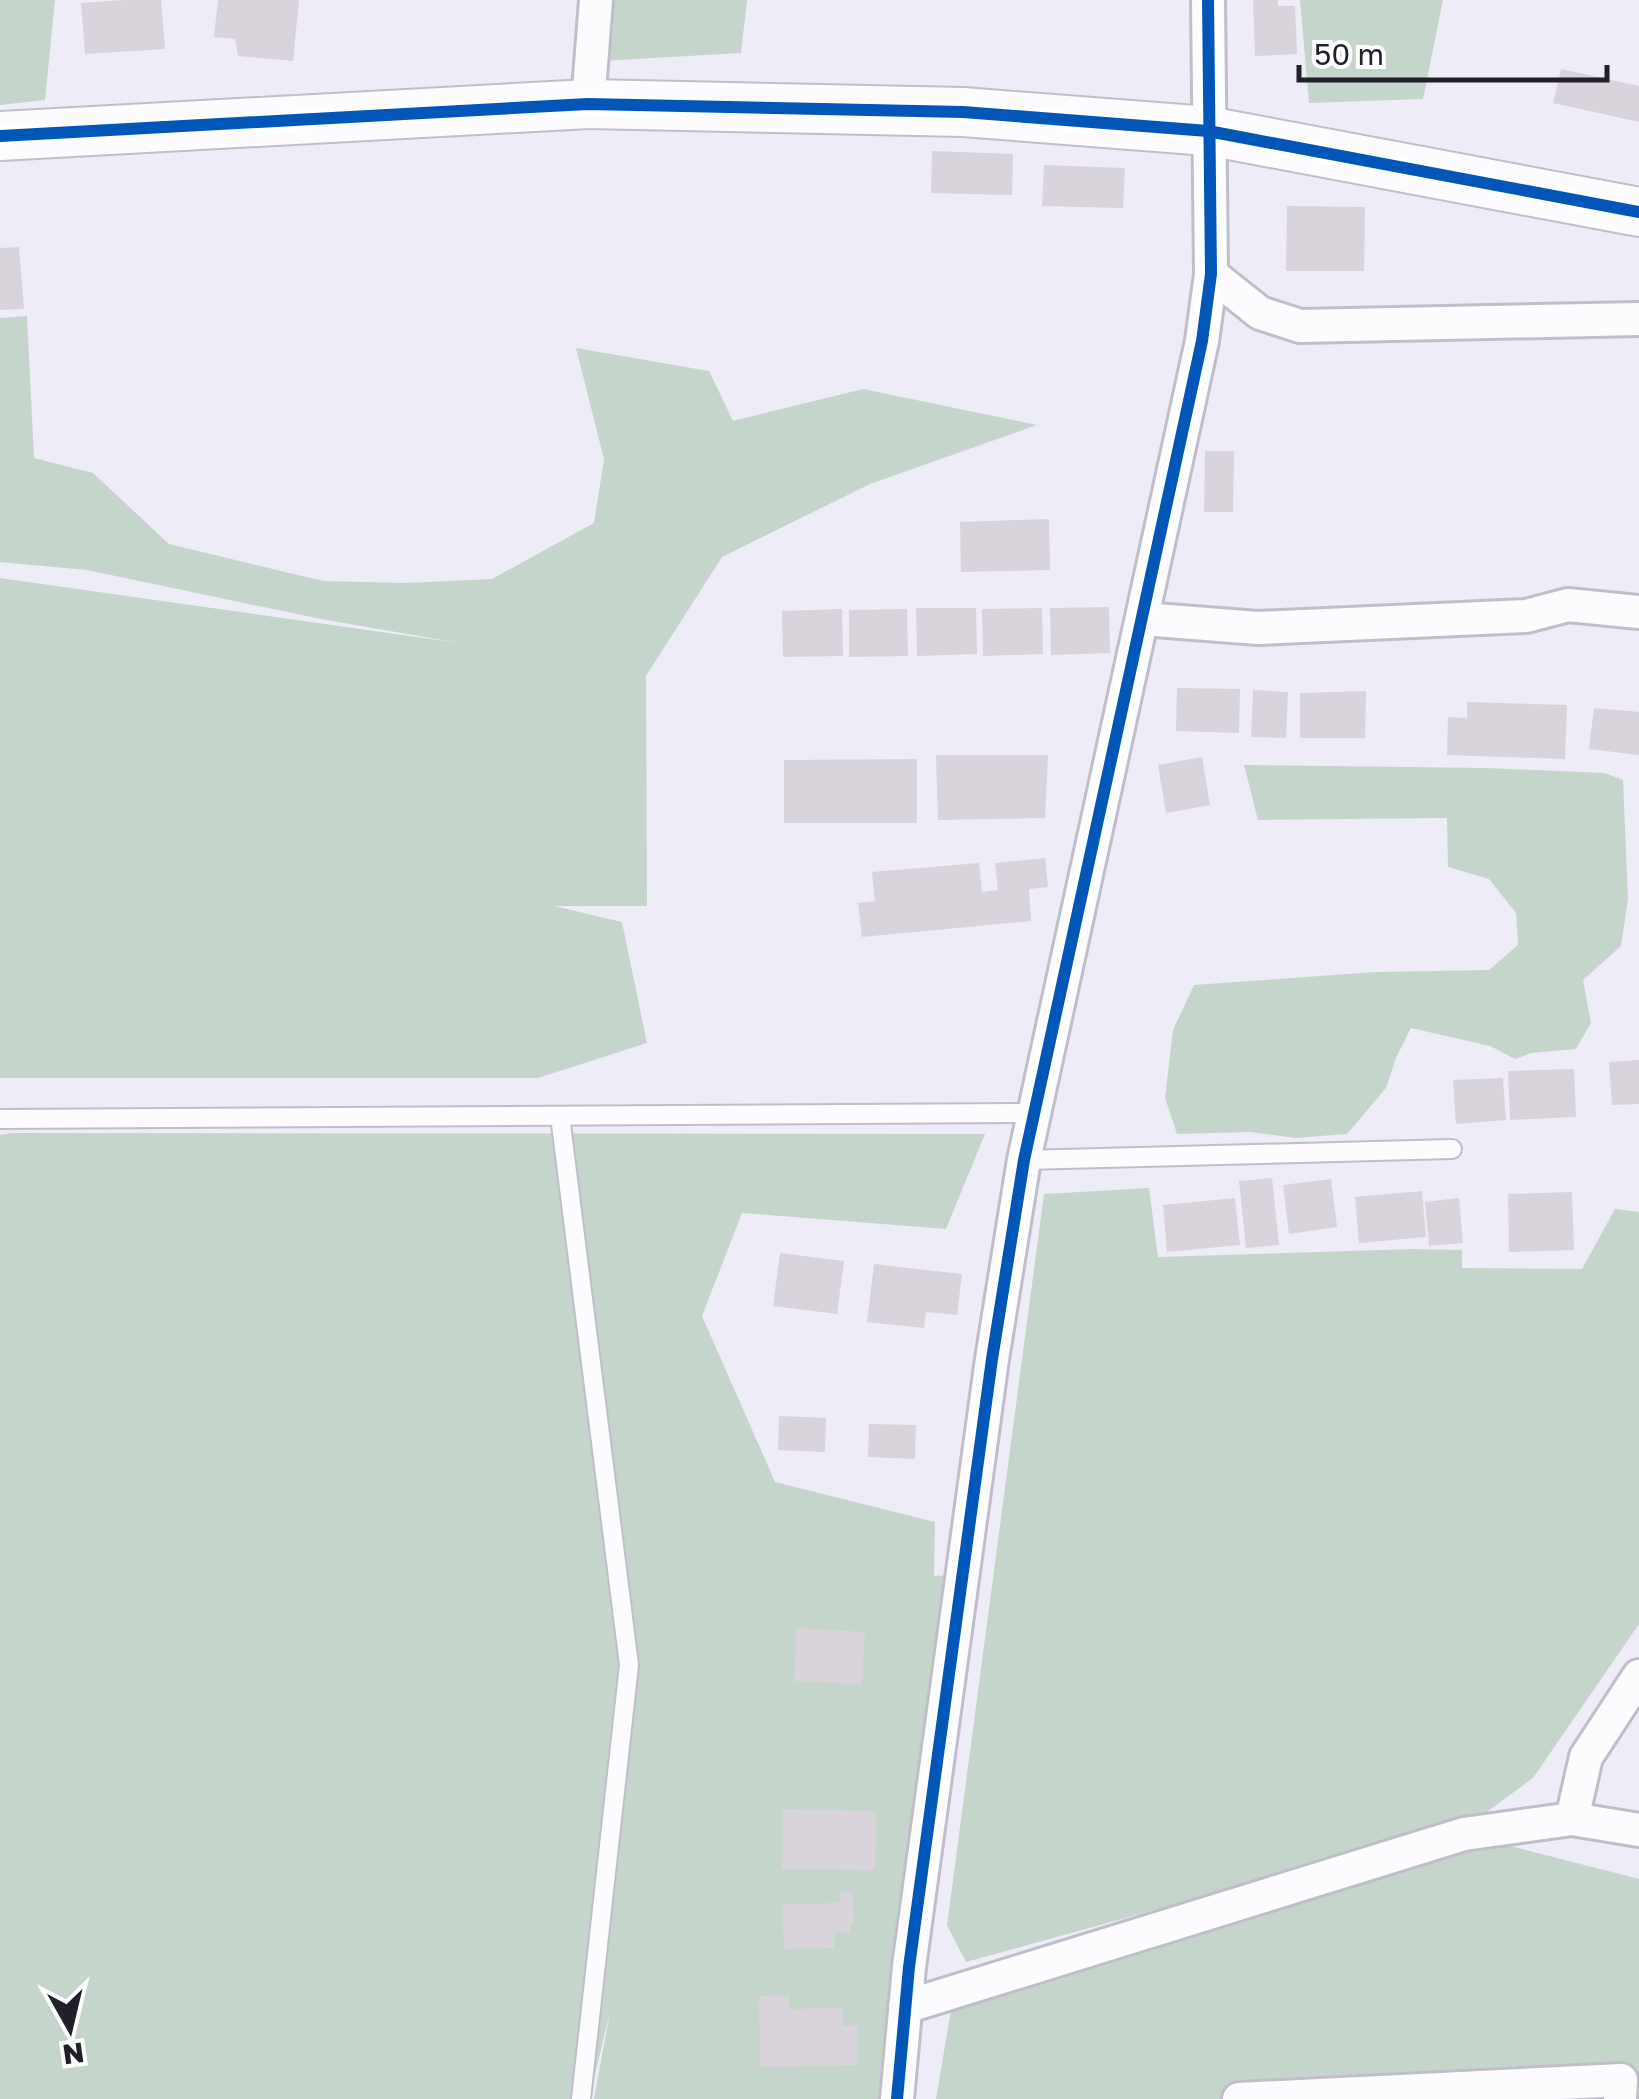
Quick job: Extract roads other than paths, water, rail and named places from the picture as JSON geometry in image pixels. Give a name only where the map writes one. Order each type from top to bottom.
[{"type":"street","points":[[588,104],[596,0]]},
{"type":"street","points":[[897,2099],[909,1968],[1024,1160],[1202,341],[1211,274],[1208,0]]},
{"type":"street","points":[[0,136],[588,104],[963,112],[1208,131],[1639,212]]},
{"type":"street","points":[[1211,274],[1260,313],[1300,326],[1639,319]]},
{"type":"street","points":[[1142,619],[1258,628],[1526,616],[1568,606],[1639,612]]},
{"type":"street","points":[[1572,1820],[1586,1757],[1639,1676]]},
{"type":"street","points":[[905,2007],[1464,1834],[1572,1820],[1639,1830]]},
{"type":"street","points":[[1238,2099],[1620,2080],[1620,2099]]},
{"type":"lane","points":[[0,1120],[1034,1113]]},
{"type":"lane","points":[[560,1116],[629,1666],[582,2099]]},
{"type":"lane","points":[[1024,1160],[1452,1149]]}]
